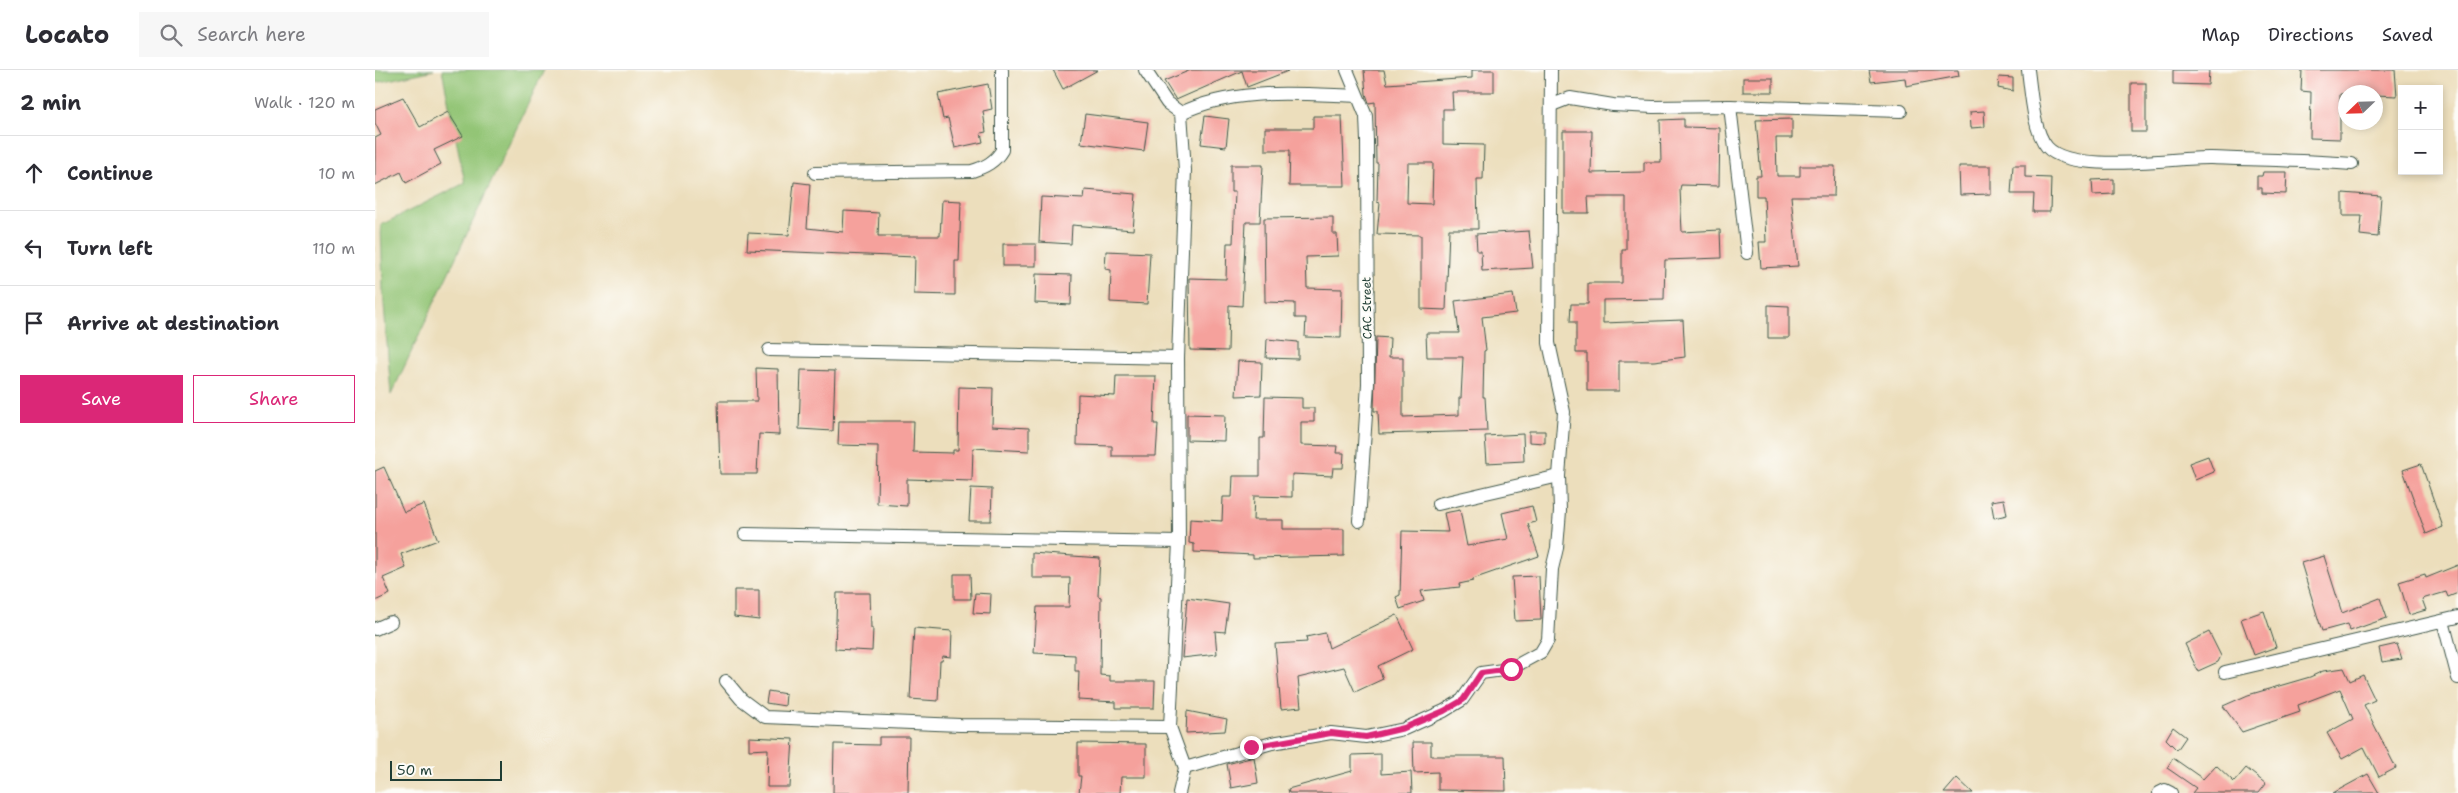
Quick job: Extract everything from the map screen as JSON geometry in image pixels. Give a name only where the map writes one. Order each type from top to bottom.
[{"type":"street","points":[[815,173],[972,171],[983,168],[998,156],[1002,150],[1001,70]]},
{"type":"street","points":[[1145,70],[1167,102],[1181,113],[1185,170],[1178,358],[1179,542],[1170,727],[1185,768],[1179,793]]},
{"type":"street","name":"CAC Street","points":[[1347,70],[1365,116],[1367,140],[1368,384],[1359,521]]},
{"type":"street","points":[[1185,768],[1272,743],[1331,733],[1366,737],[1404,728],[1444,711],[1463,700],[1481,673],[1511,669],[1541,652],[1549,640],[1553,569],[1560,510],[1559,476],[1564,412],[1549,343],[1551,70]]},
{"type":"street","points":[[2028,70],[2033,106],[2040,132],[2047,146],[2058,156],[2076,160],[2133,163],[2211,158],[2256,161],[2295,159],[2352,164]]},
{"type":"street","points":[[1181,113],[1203,102],[1232,97],[1283,93],[1357,96]]},
{"type":"street","points":[[1552,105],[1570,98],[1613,105],[1653,107],[1729,106],[1901,111]]},
{"type":"street","points":[[1729,106],[1747,253]]},
{"type":"street","points":[[769,350],[1178,358]]},
{"type":"street","points":[[1438,504],[1559,476]]},
{"type":"street","points":[[745,534],[1179,542]]},
{"type":"street","points":[[2225,672],[2458,617]]},
{"type":"street","points":[[2443,621],[2458,678]]},
{"type":"street","points":[[375,628],[391,622]]},
{"type":"street","points":[[726,682],[741,699],[765,718],[960,725],[1170,727]]},
{"type":"street","points":[[2159,793],[2165,790],[2171,793]]},
{"type":"green space","points":[[375,70],[434,70],[375,83]]},
{"type":"green space","points":[[442,70],[544,70],[391,395],[383,291],[381,225],[465,183]]},
{"type":"building","points":[[1053,70],[1098,70],[1063,89]]},
{"type":"building","points":[[1191,70],[1288,71],[1247,87],[1242,71],[1176,100],[1164,81]]},
{"type":"building","points":[[1364,70],[1384,70],[1387,84],[1472,78],[1472,70],[1494,70],[1494,92],[1452,92],[1453,109],[1443,109],[1443,144],[1484,145],[1483,179],[1477,179],[1478,229],[1449,229],[1446,310],[1421,309],[1421,235],[1377,234],[1380,203],[1377,202],[1378,163],[1376,163],[1375,102],[1369,103],[1366,94]],"holes":[[[1408,163],[1433,163],[1432,204],[1407,203]]]},
{"type":"building","points":[[1869,70],[1958,70],[1959,76],[1906,86],[1905,78],[1871,82]]},
{"type":"building","points":[[2173,70],[2209,70],[2208,85],[2173,84]]},
{"type":"building","points":[[2302,70],[2395,70],[2397,96],[2383,95],[2383,85],[2338,85],[2338,130],[2340,130],[2340,139],[2310,138],[2311,92],[2301,91]]},
{"type":"building","points":[[1999,77],[2013,78],[2013,91],[1998,88]]},
{"type":"building","points":[[1743,78],[1773,78],[1773,92],[1743,92]]},
{"type":"building","points":[[2131,83],[2146,83],[2146,132],[2131,132]]},
{"type":"building","points":[[988,84],[992,109],[983,111],[986,132],[981,133],[983,142],[955,148],[948,118],[943,119],[938,94]]},
{"type":"building","points":[[403,97],[420,127],[448,112],[463,136],[434,150],[441,164],[406,183],[401,172],[375,185],[375,138],[381,135],[375,123],[375,109]]},
{"type":"building","points":[[1984,111],[1985,127],[1971,128],[1970,112]]},
{"type":"building","points":[[1085,114],[1148,122],[1144,151],[1081,143]]},
{"type":"building","points":[[1205,116],[1229,119],[1226,147],[1201,144]]},
{"type":"building","points":[[1313,116],[1342,116],[1345,186],[1289,186],[1290,150],[1265,150],[1265,128],[1313,128]]},
{"type":"building","points":[[1684,119],[1684,127],[1720,128],[1719,186],[1681,185],[1680,189],[1682,232],[1720,230],[1721,258],[1665,260],[1664,299],[1603,300],[1603,323],[1683,320],[1685,357],[1654,361],[1619,361],[1619,391],[1587,391],[1587,353],[1576,353],[1576,322],[1570,322],[1571,304],[1588,304],[1588,283],[1622,283],[1622,250],[1626,250],[1626,197],[1588,197],[1589,213],[1563,213],[1563,131],[1592,131],[1591,173],[1644,172],[1644,162],[1661,162],[1660,120]]},
{"type":"building","points":[[1792,119],[1792,138],[1776,138],[1777,176],[1800,176],[1800,166],[1835,166],[1834,196],[1791,196],[1798,266],[1761,268],[1759,242],[1766,242],[1764,196],[1756,196],[1756,176],[1761,176],[1756,120]]},
{"type":"building","points":[[1231,165],[1263,165],[1260,222],[1246,222],[1242,306],[1229,305],[1228,351],[1190,350],[1189,278],[1226,279],[1227,243],[1233,243],[1235,192],[1231,192]]},
{"type":"building","points":[[2013,165],[2025,165],[2025,177],[2051,178],[2050,212],[2033,212],[2034,194],[2011,194]]},
{"type":"building","points":[[1959,166],[1991,166],[1991,194],[1960,195]]},
{"type":"building","points":[[2263,172],[2287,172],[2286,194],[2262,193],[2262,188],[2257,188],[2257,176],[2262,176]]},
{"type":"building","points":[[2114,179],[2114,194],[2093,195],[2092,180]]},
{"type":"building","points":[[794,182],[810,184],[807,228],[843,232],[844,211],[879,213],[878,236],[940,236],[942,200],[961,201],[959,261],[955,261],[955,295],[914,294],[915,257],[747,250],[748,233],[789,235]]},
{"type":"building","points":[[1085,190],[1136,194],[1133,230],[1072,225],[1071,244],[1039,242],[1041,197],[1084,199]]},
{"type":"building","points":[[2343,193],[2381,196],[2378,237],[2360,235],[2362,216],[2343,216]]},
{"type":"building","points":[[1333,217],[1333,234],[1337,234],[1338,256],[1306,257],[1307,288],[1342,289],[1341,338],[1305,337],[1306,318],[1295,318],[1295,303],[1265,302],[1264,218]]},
{"type":"building","points":[[1529,231],[1533,268],[1482,271],[1481,251],[1477,251],[1476,234]]},
{"type":"building","points":[[1003,244],[1036,244],[1036,266],[1003,266]]},
{"type":"building","points":[[1106,251],[1150,253],[1147,304],[1110,302],[1111,270],[1105,269]]},
{"type":"building","points":[[1036,274],[1072,275],[1071,305],[1035,303]]},
{"type":"building","points":[[1513,294],[1516,313],[1482,317],[1486,350],[1484,351],[1483,397],[1485,397],[1487,431],[1379,434],[1378,411],[1374,411],[1376,337],[1390,338],[1389,357],[1403,357],[1403,417],[1459,415],[1463,357],[1427,357],[1426,333],[1459,333],[1455,301]]},
{"type":"building","points":[[1768,305],[1789,306],[1789,338],[1768,338]]},
{"type":"building","points":[[1267,339],[1298,342],[1298,359],[1266,358]]},
{"type":"building","points":[[1238,361],[1262,362],[1261,395],[1236,396]]},
{"type":"building","points":[[756,368],[778,369],[779,435],[759,434],[757,474],[720,474],[718,401],[757,401]]},
{"type":"building","points":[[801,370],[835,371],[833,431],[799,429]]},
{"type":"building","points":[[1116,376],[1156,376],[1154,424],[1158,424],[1156,456],[1112,456],[1112,446],[1077,445],[1078,394],[1115,396]]},
{"type":"building","points":[[959,387],[993,388],[992,426],[1029,428],[1029,451],[973,448],[972,481],[907,479],[907,506],[877,504],[878,446],[838,445],[839,421],[914,421],[913,452],[953,453],[953,450],[958,450]]},
{"type":"building","points":[[1265,397],[1302,398],[1302,408],[1314,408],[1314,422],[1301,422],[1301,445],[1337,446],[1336,453],[1344,453],[1343,468],[1333,468],[1332,476],[1292,474],[1292,497],[1254,496],[1253,520],[1283,520],[1283,529],[1344,529],[1344,556],[1253,558],[1253,555],[1194,552],[1194,544],[1189,543],[1190,519],[1222,521],[1223,497],[1232,497],[1233,476],[1260,476],[1260,438],[1264,438]]},
{"type":"building","points":[[1187,414],[1225,415],[1224,441],[1187,440]]},
{"type":"building","points":[[1529,431],[1545,431],[1545,443],[1529,442]]},
{"type":"building","points":[[1523,434],[1524,461],[1487,463],[1485,436]]},
{"type":"building","points":[[2208,456],[2214,472],[2195,480],[2189,463]]},
{"type":"building","points":[[2421,464],[2443,527],[2426,534],[2403,470]]},
{"type":"building","points":[[384,467],[404,512],[424,504],[438,540],[401,554],[406,568],[383,578],[390,594],[375,601],[375,471]]},
{"type":"building","points":[[971,488],[992,489],[991,521],[969,521]]},
{"type":"building","points":[[2004,499],[2007,515],[1994,518],[1991,501]]},
{"type":"building","points":[[1532,506],[1536,522],[1528,524],[1539,556],[1473,579],[1473,581],[1459,584],[1460,587],[1421,591],[1424,601],[1400,609],[1396,597],[1400,595],[1402,531],[1448,532],[1444,513],[1460,510],[1467,546],[1508,539],[1502,513]]},
{"type":"building","points":[[1032,553],[1100,558],[1098,596],[1101,597],[1100,675],[1110,676],[1110,681],[1155,681],[1154,708],[1116,708],[1116,702],[1078,700],[1079,671],[1075,671],[1075,655],[1034,653],[1037,607],[1069,607],[1070,578],[1032,578]]},
{"type":"building","points":[[2324,556],[2342,613],[2380,598],[2387,618],[2350,631],[2348,624],[2322,631],[2301,563]]},
{"type":"building","points":[[2458,565],[2458,593],[2448,597],[2446,592],[2422,599],[2426,610],[2409,615],[2399,582],[2425,574],[2426,578]]},
{"type":"building","points":[[954,574],[970,574],[971,599],[954,599]]},
{"type":"building","points":[[1539,576],[1541,620],[1515,621],[1512,577]]},
{"type":"building","points":[[734,590],[759,590],[759,620],[734,617]]},
{"type":"building","points":[[837,593],[870,593],[871,628],[873,628],[872,651],[835,649]]},
{"type":"building","points":[[975,593],[991,594],[990,614],[973,613]]},
{"type":"building","points":[[1187,598],[1229,604],[1225,632],[1215,631],[1217,654],[1182,658]]},
{"type":"building","points":[[2264,611],[2276,647],[2254,655],[2241,619]]},
{"type":"building","points":[[1397,615],[1413,649],[1378,666],[1383,679],[1355,692],[1344,667],[1298,678],[1301,707],[1281,709],[1275,644],[1307,642],[1306,637],[1325,633],[1329,648]]},
{"type":"building","points":[[914,628],[952,631],[951,657],[943,656],[942,661],[940,661],[938,701],[910,699]]},
{"type":"building","points":[[2209,632],[2221,656],[2218,662],[2198,671],[2185,644]]},
{"type":"building","points":[[2397,644],[2402,659],[2382,662],[2379,648]]},
{"type":"building","points":[[2344,668],[2350,681],[2363,675],[2375,700],[2364,705],[2396,768],[2379,777],[2364,747],[2342,759],[2327,733],[2353,719],[2340,689],[2298,705],[2300,712],[2242,732],[2223,706],[2248,695],[2310,677],[2323,671]]},
{"type":"building","points":[[768,691],[786,694],[785,706],[766,703]]},
{"type":"building","points":[[1187,711],[1227,719],[1225,731],[1186,733]]},
{"type":"building","points":[[2173,727],[2186,737],[2177,750],[2166,739]]},
{"type":"building","points":[[749,737],[793,739],[790,787],[767,787],[768,749],[749,750]]},
{"type":"building","points":[[879,737],[909,737],[908,793],[833,793],[834,744],[879,745]]},
{"type":"building","points":[[1413,742],[1431,742],[1431,756],[1505,756],[1506,791],[1438,790],[1438,772],[1414,773]]},
{"type":"building","points":[[1078,743],[1146,744],[1146,777],[1121,777],[1120,793],[1079,793],[1081,776],[1078,776]]},
{"type":"building","points":[[1381,754],[1381,774],[1411,772],[1412,793],[1289,793],[1288,789],[1352,771],[1352,755]]},
{"type":"building","points":[[1254,757],[1258,783],[1231,788],[1227,764]]},
{"type":"building","points":[[2173,758],[2203,779],[2216,765],[2234,782],[2246,768],[2266,784],[2259,793],[2192,793],[2196,788],[2167,768]]},
{"type":"building","points":[[2368,774],[2379,793],[2333,793]]},
{"type":"building","points":[[1957,778],[1973,793],[1944,793]]},
{"type":"route","points":[[1251,747],[1331,733],[1366,737],[1404,728],[1444,711],[1463,700],[1481,673],[1511,669]]}]
